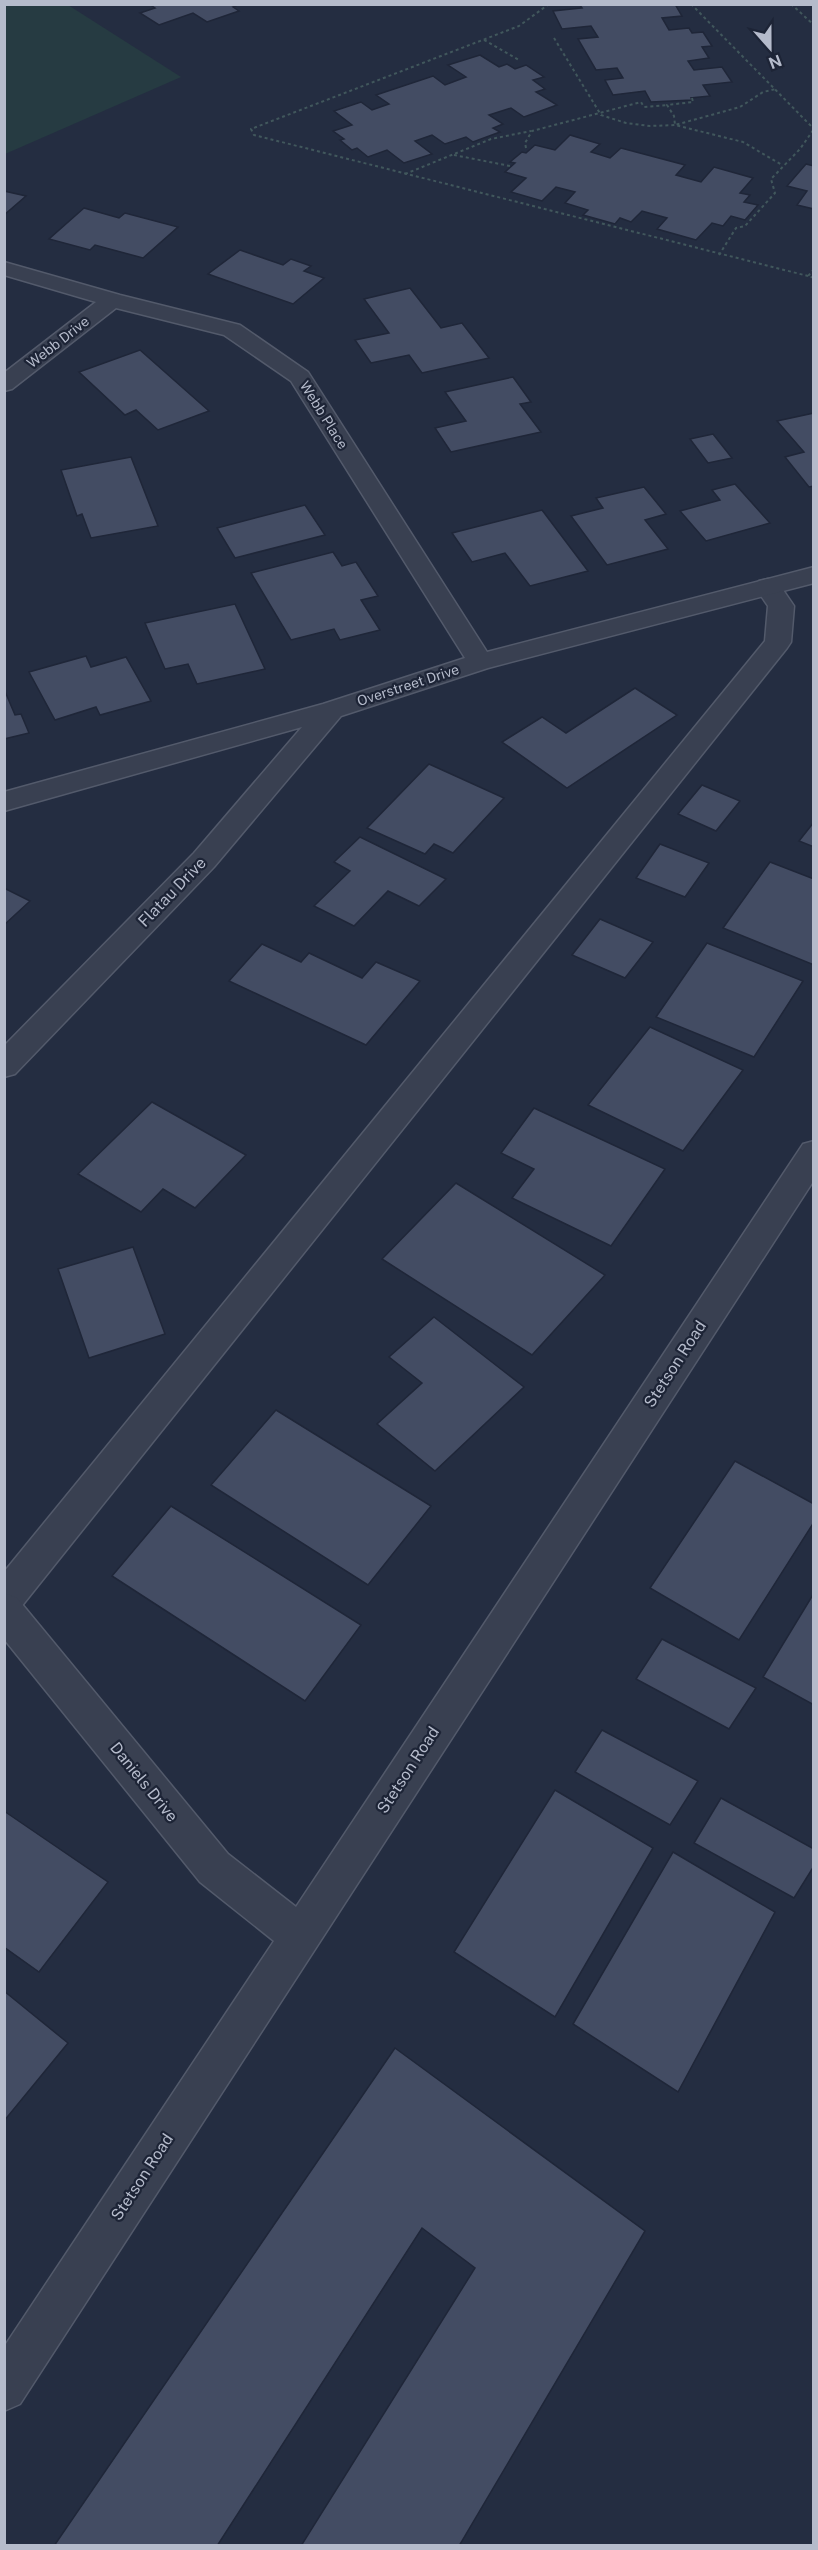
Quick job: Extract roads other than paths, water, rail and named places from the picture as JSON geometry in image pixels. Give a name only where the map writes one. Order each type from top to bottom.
[{"type":"street","name":"Webb Place","points":[[4,268],[112,300],[232,330],[300,377],[480,662]]},
{"type":"street","name":"Webb Drive","points":[[4,384],[112,300]]},
{"type":"street","name":"Overstreet Drive","points":[[4,802],[332,710],[480,662],[813,575]]},
{"type":"street","points":[[4,1600],[778,642],[781,606],[768,587]]},
{"type":"street","name":"Flatau Drive","points":[[4,1066],[204,860],[332,710]]},
{"type":"street","name":"Stetson Road","points":[[4,2388],[813,1153]]},
{"type":"street","name":"Daniels Drive","points":[[4,1610],[213,1868],[300,1935]]}]
